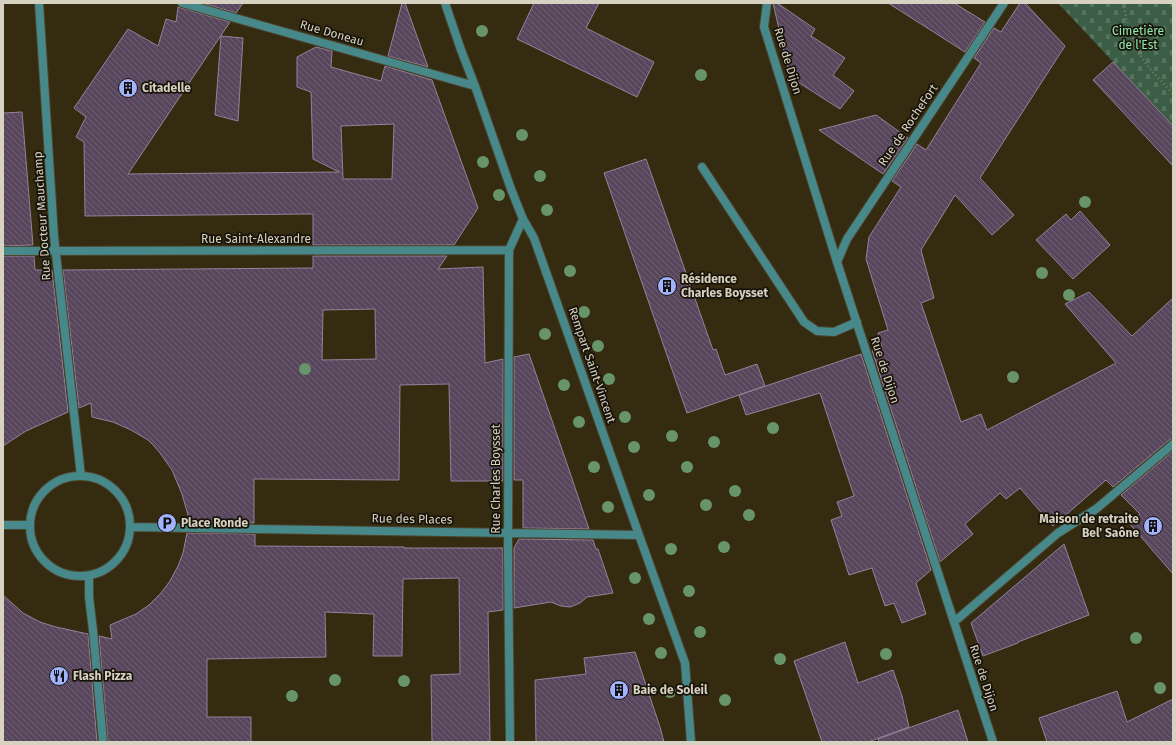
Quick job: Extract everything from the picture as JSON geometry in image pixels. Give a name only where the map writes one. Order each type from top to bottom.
[{"type":"street","name":"Rue Docteur Mauchamp","points":[[39,3],[56,251],[81,476]]},
{"type":"street","name":"Rue Doneau","points":[[182,3],[475,86]]},
{"type":"street","name":"Rempart Saint-Vincent","points":[[445,3],[511,189],[523,219],[534,238],[685,663],[691,742]]},
{"type":"street","name":"Rue de Dijon","points":[[767,3],[764,27],[837,262],[992,742]]},
{"type":"street","name":"Rue de RocheFort","points":[[837,262],[847,239],[1004,3]]},
{"type":"street","points":[[702,167],[804,322],[817,331],[834,332],[857,322]]},
{"type":"street","name":"Rue Charles Boysset","points":[[510,742],[508,532],[509,250],[523,219]]},
{"type":"street","name":"Rue Saint-Alexandre","points":[[3,251],[509,250]]},
{"type":"street","points":[[954,622],[1058,533],[1096,509],[1173,444]]},
{"type":"street","points":[[81,476],[97,479],[111,486],[122,497],[128,512],[131,527],[127,544],[119,559],[105,570],[89,576],[74,577],[59,573],[47,565],[37,554],[30,540],[29,525],[32,509],[39,495],[51,484],[66,478],[81,476]]},
{"type":"street","points":[[3,525],[29,525]]},
{"type":"street","name":"Rue des Places","points":[[131,527],[639,534]]},
{"type":"street","points":[[89,576],[89,597],[103,742]]},
{"type":"path","points":[[1123,3],[1124,11],[1134,41],[1146,63],[1173,93]]},
{"type":"green space","name":"Cimetière de l'Est","points":[[1058,3],[1173,3],[1173,126]]},
{"type":"building","points":[[202,3],[243,3],[236,13]]},
{"type":"building","points":[[402,3],[405,3],[428,67],[388,56]]},
{"type":"building","points":[[534,3],[599,3],[586,28],[654,62],[637,97],[517,39]]},
{"type":"building","points":[[773,3],[777,3],[815,29],[811,36],[845,58],[833,75],[854,91],[840,109],[790,77]]},
{"type":"building","points":[[888,3],[954,3],[985,22],[965,52]]},
{"type":"building","points":[[1020,3],[1025,3],[1065,46],[980,178],[1014,215],[992,235],[955,195],[921,250],[934,298],[921,303],[961,422],[981,414],[987,430],[1116,363],[1065,304],[1089,292],[1132,336],[1173,298],[1173,439],[1169,440],[1113,487],[1106,480],[1053,526],[1020,488],[1006,499],[1000,493],[965,524],[973,534],[940,562],[872,350],[882,347],[878,333],[888,330],[866,259],[869,237],[901,187],[892,181],[917,144],[926,150],[981,63],[974,58],[994,28],[1001,32]]},
{"type":"building","points":[[178,7],[230,22],[128,174],[339,172],[313,159],[311,92],[297,87],[297,57],[316,47],[332,51],[331,67],[381,81],[385,66],[432,80],[478,208],[454,245],[313,245],[313,214],[85,216],[84,142],[76,137],[86,117],[74,108],[128,29],[158,46],[166,19],[176,22]],"holes":[[[394,124],[392,179],[343,179],[341,126]]]},
{"type":"building","points":[[221,36],[243,38],[238,121],[215,115]]},
{"type":"building","points":[[1113,62],[1173,126],[1173,166],[1093,80]]},
{"type":"building","points":[[22,112],[33,245],[3,246],[3,113]]},
{"type":"building","points":[[876,115],[908,138],[883,174],[819,130]]},
{"type":"building","name":"Résidence Charles Boysset","points":[[646,159],[713,350],[716,349],[725,375],[757,364],[765,386],[687,413],[604,173]]},
{"type":"building","points":[[1080,211],[1110,245],[1073,279],[1036,240],[1066,214],[1071,220]]},
{"type":"building","points":[[3,256],[34,256],[35,270],[52,270],[68,412],[26,431],[3,446]]},
{"type":"building","points":[[313,256],[447,256],[438,269],[483,267],[485,363],[503,359],[503,481],[451,481],[449,384],[400,385],[399,480],[254,479],[254,523],[190,522],[182,494],[172,470],[154,446],[148,440],[131,430],[113,422],[92,417],[91,403],[79,408],[63,270],[313,268]],"holes":[[[375,309],[376,359],[322,360],[323,310]]]},
{"type":"building","points":[[529,354],[589,529],[523,528],[523,480],[514,480],[514,357]]},
{"type":"building","points":[[861,354],[931,570],[916,583],[926,614],[902,623],[894,603],[885,606],[872,568],[849,575],[831,520],[842,516],[837,502],[854,496],[820,393],[746,415],[739,395]]},
{"type":"building","name":"Maison de retraite Bel' Saône","points":[[1173,451],[1173,574],[1129,523],[1140,514],[1121,495]]},
{"type":"building","points":[[187,533],[255,534],[255,546],[503,548],[503,610],[488,612],[490,742],[432,742],[431,675],[460,674],[459,578],[403,579],[402,656],[373,656],[374,614],[325,612],[326,657],[207,659],[207,717],[251,717],[251,742],[108,742],[99,636],[112,639],[110,625],[136,614],[149,605],[161,593],[170,581],[178,566],[183,553]]},
{"type":"building","points":[[519,539],[593,540],[596,549],[598,549],[613,593],[587,597],[580,603],[570,607],[561,606],[551,602],[514,608],[514,548]]},
{"type":"building","points":[[1064,544],[1089,615],[983,656],[971,623]]},
{"type":"building","points":[[3,595],[23,613],[40,622],[88,634],[97,742],[3,742]]},
{"type":"building","points":[[845,642],[858,683],[893,670],[902,696],[909,727],[868,742],[822,742],[794,661]]},
{"type":"building","points":[[635,652],[664,742],[536,742],[535,680],[586,674],[584,658]]},
{"type":"building","points":[[1117,691],[1127,722],[1173,699],[1173,742],[1047,742],[1039,718]]},
{"type":"building","points":[[958,710],[968,742],[879,742],[878,739]]},
{"type":"place","name":"Citadelle","points":[[128,88]]},
{"type":"place","name":"Résidence Charles Boysset","points":[[667,286]]},
{"type":"place","name":"Place Ronde","points":[[167,523]]},
{"type":"place","name":"Maison de retraite Bel' Saône","points":[[1153,526]]},
{"type":"place","name":"Flash Pizza","points":[[59,676]]},
{"type":"place","name":"Baie de Soleil","points":[[619,690]]}]
